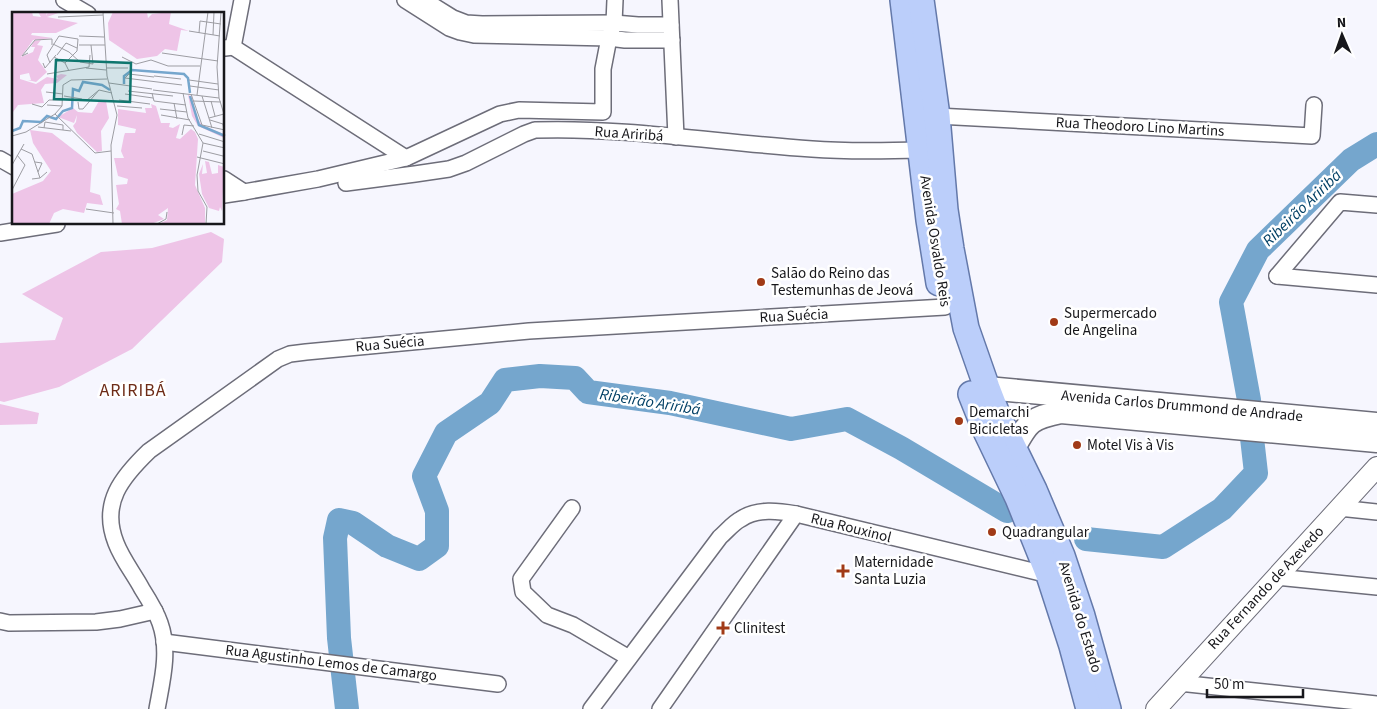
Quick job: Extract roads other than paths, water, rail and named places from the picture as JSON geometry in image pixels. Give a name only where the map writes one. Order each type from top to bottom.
[{"type":"main road","name":"Avenida Osvaldo Reis","points":[[903,0],[933,251],[950,331],[973,401],[985,429],[1018,498],[1040,526]]},
{"type":"main road","name":"Avenida Osvaldo Reis","points":[[921,0],[937,116],[945,210],[966,328],[987,388],[1014,448],[1040,526]]},
{"type":"main road","name":"Avenida Carlos Drummond de Andrade","points":[[987,388],[1062,403],[1179,414],[1377,441]]},
{"type":"main road","name":"Avenida Carlos Drummond de Andrade","points":[[1014,448],[1031,422],[1062,403]]},
{"type":"main road","name":"Avenida Carlos Drummond de Andrade","points":[[1179,414],[1377,424]]},
{"type":"main road","name":"Avenida do Estado","points":[[1040,526],[1049,575],[1072,646],[1089,709]]},
{"type":"main road","name":"Avenida do Estado","points":[[1040,526],[1073,586],[1108,709]]},
{"type":"street","points":[[64,0],[85,12]]},
{"type":"street","points":[[242,0],[228,47],[406,158]]},
{"type":"street","points":[[405,0],[449,28],[474,35],[672,40]]},
{"type":"street","points":[[424,0],[453,18],[466,23],[671,25]]},
{"type":"street","points":[[225,195],[318,178],[406,158],[500,114],[519,110],[603,112],[603,69],[608,38],[614,23],[615,0]]},
{"type":"street","points":[[670,0],[676,137]]},
{"type":"street","points":[[603,69],[609,56],[624,40]]},
{"type":"street","name":"Rua Theodoro Lino Martins","points":[[937,116],[1312,136],[1314,105]]},
{"type":"street","name":"Rua Ariribá","points":[[346,182],[449,169],[466,163],[535,130],[618,132],[813,150],[922,150]]},
{"type":"street","points":[[0,159],[12,166]]},
{"type":"street","points":[[225,180],[244,192]]},
{"type":"street","points":[[1377,205],[1340,202],[1277,276],[1377,285]]},
{"type":"street","points":[[0,233],[51,225]]},
{"type":"street","name":"Rua Suécia","points":[[157,709],[165,654],[160,621],[112,533],[111,503],[126,476],[149,451],[278,359],[290,354],[315,351],[529,331],[945,307]]},
{"type":"street","name":"Rua Fernando de Azevedo","points":[[1156,709],[1377,467]]},
{"type":"street","points":[[572,508],[521,579],[523,592],[546,615],[573,625],[629,658]]},
{"type":"street","points":[[1339,508],[1377,512]]},
{"type":"street","points":[[591,709],[720,537],[747,515],[776,512],[796,514]]},
{"type":"street","name":"Rua Rouxinol","points":[[660,709],[796,514],[1049,575]]},
{"type":"street","points":[[1276,577],[1377,587]]},
{"type":"street","points":[[0,621],[9,623],[96,622],[155,611]]},
{"type":"street","name":"Rua Agustinho Lemos de Camargo","points":[[164,642],[498,684]]},
{"type":"street","points":[[1179,683],[1377,704]]},
{"type":"waterway","name":"Ribeirão Ariribá","points":[[1249,400],[1231,302],[1258,250],[1351,160],[1377,144]]},
{"type":"waterway","name":"Ribeirão Ariribá","points":[[347,709],[339,638],[335,538],[339,520],[353,523],[387,546],[419,559],[437,546],[437,511],[424,476],[446,433],[490,403],[505,380],[540,376],[575,378],[588,392],[670,403],[791,429],[847,419],[901,448],[1007,511]]},
{"type":"waterway","name":"Ribeirão Ariribá","points":[[1086,539],[1163,547],[1222,509],[1256,473],[1252,438]]},
{"type":"place","name":"Salão do Reino das Testemunhas de Jeová","points":[[761,282]]},
{"type":"place","name":"Supermercado de Angelina","points":[[1054,322]]},
{"type":"place","name":"Demarchi Bicicletas","points":[[959,421]]},
{"type":"place","name":"Motel Vis à Vis","points":[[1077,445]]},
{"type":"place","name":"Quadrangular","points":[[992,532]]},
{"type":"place","name":"Maternidade Santa Luzia","points":[[843,571]]},
{"type":"place","name":"Clinitest","points":[[723,628]]},
{"type":"district","name":"ARIRIBÁ","points":[[133,390]]}]
